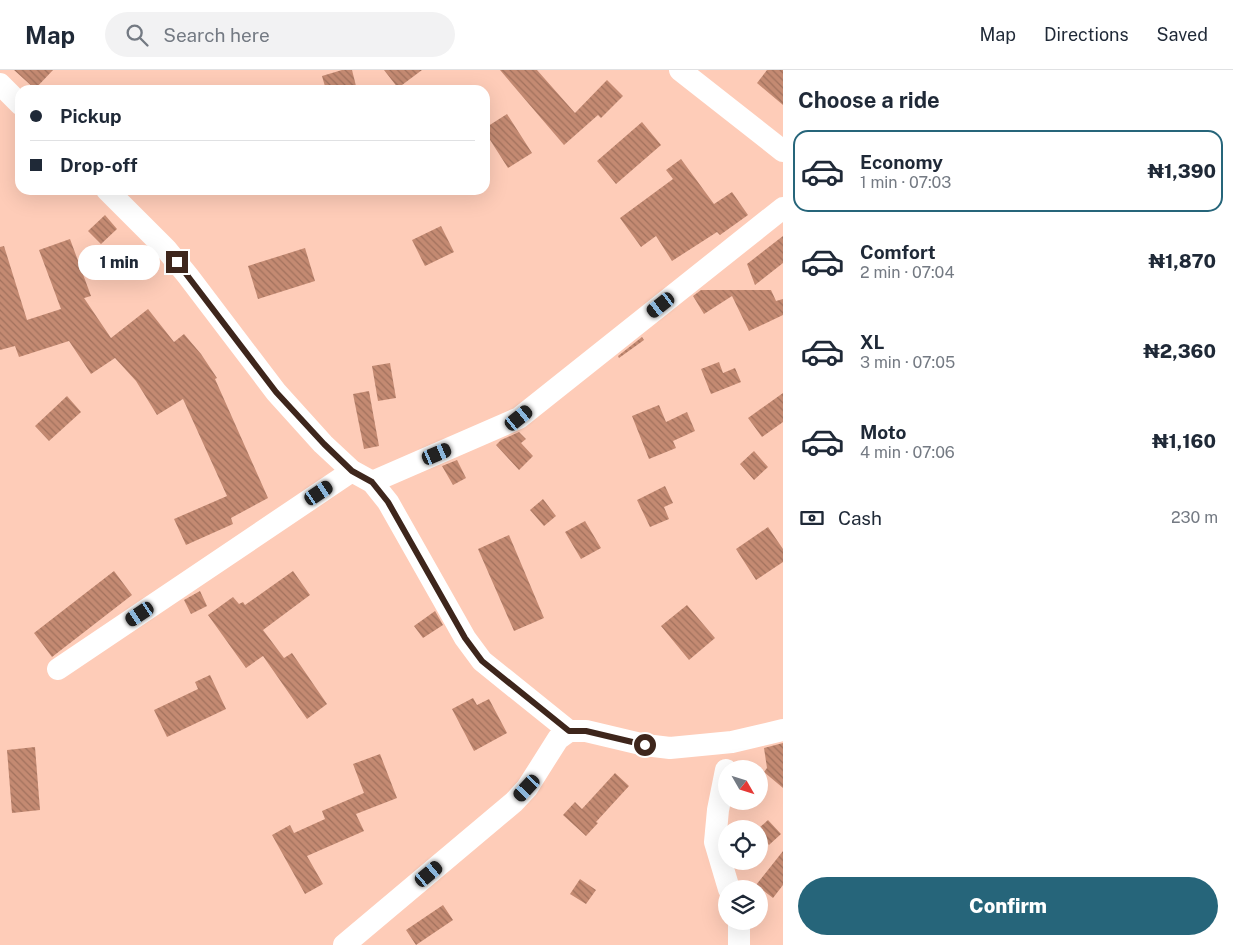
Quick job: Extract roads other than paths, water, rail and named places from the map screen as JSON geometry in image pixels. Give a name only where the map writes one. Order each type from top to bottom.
[{"type":"street","points":[[680,70],[779,141]]},
{"type":"street","points":[[0,84],[15,99]]},
{"type":"street","points":[[111,195],[166,249],[276,392],[324,444],[352,471],[372,482],[388,502],[465,638],[482,661],[569,731]]},
{"type":"street","points":[[372,482],[519,418],[783,208]]},
{"type":"street","points":[[58,669],[352,471]]},
{"type":"street","points":[[344,945],[514,802],[527,788],[558,738],[569,731],[586,731],[645,745],[670,748],[732,742],[783,730]]},
{"type":"street","points":[[728,760],[732,742]]},
{"type":"street","points":[[718,810],[715,842],[726,880]]},
{"type":"street","points":[[739,930],[739,945]]}]
